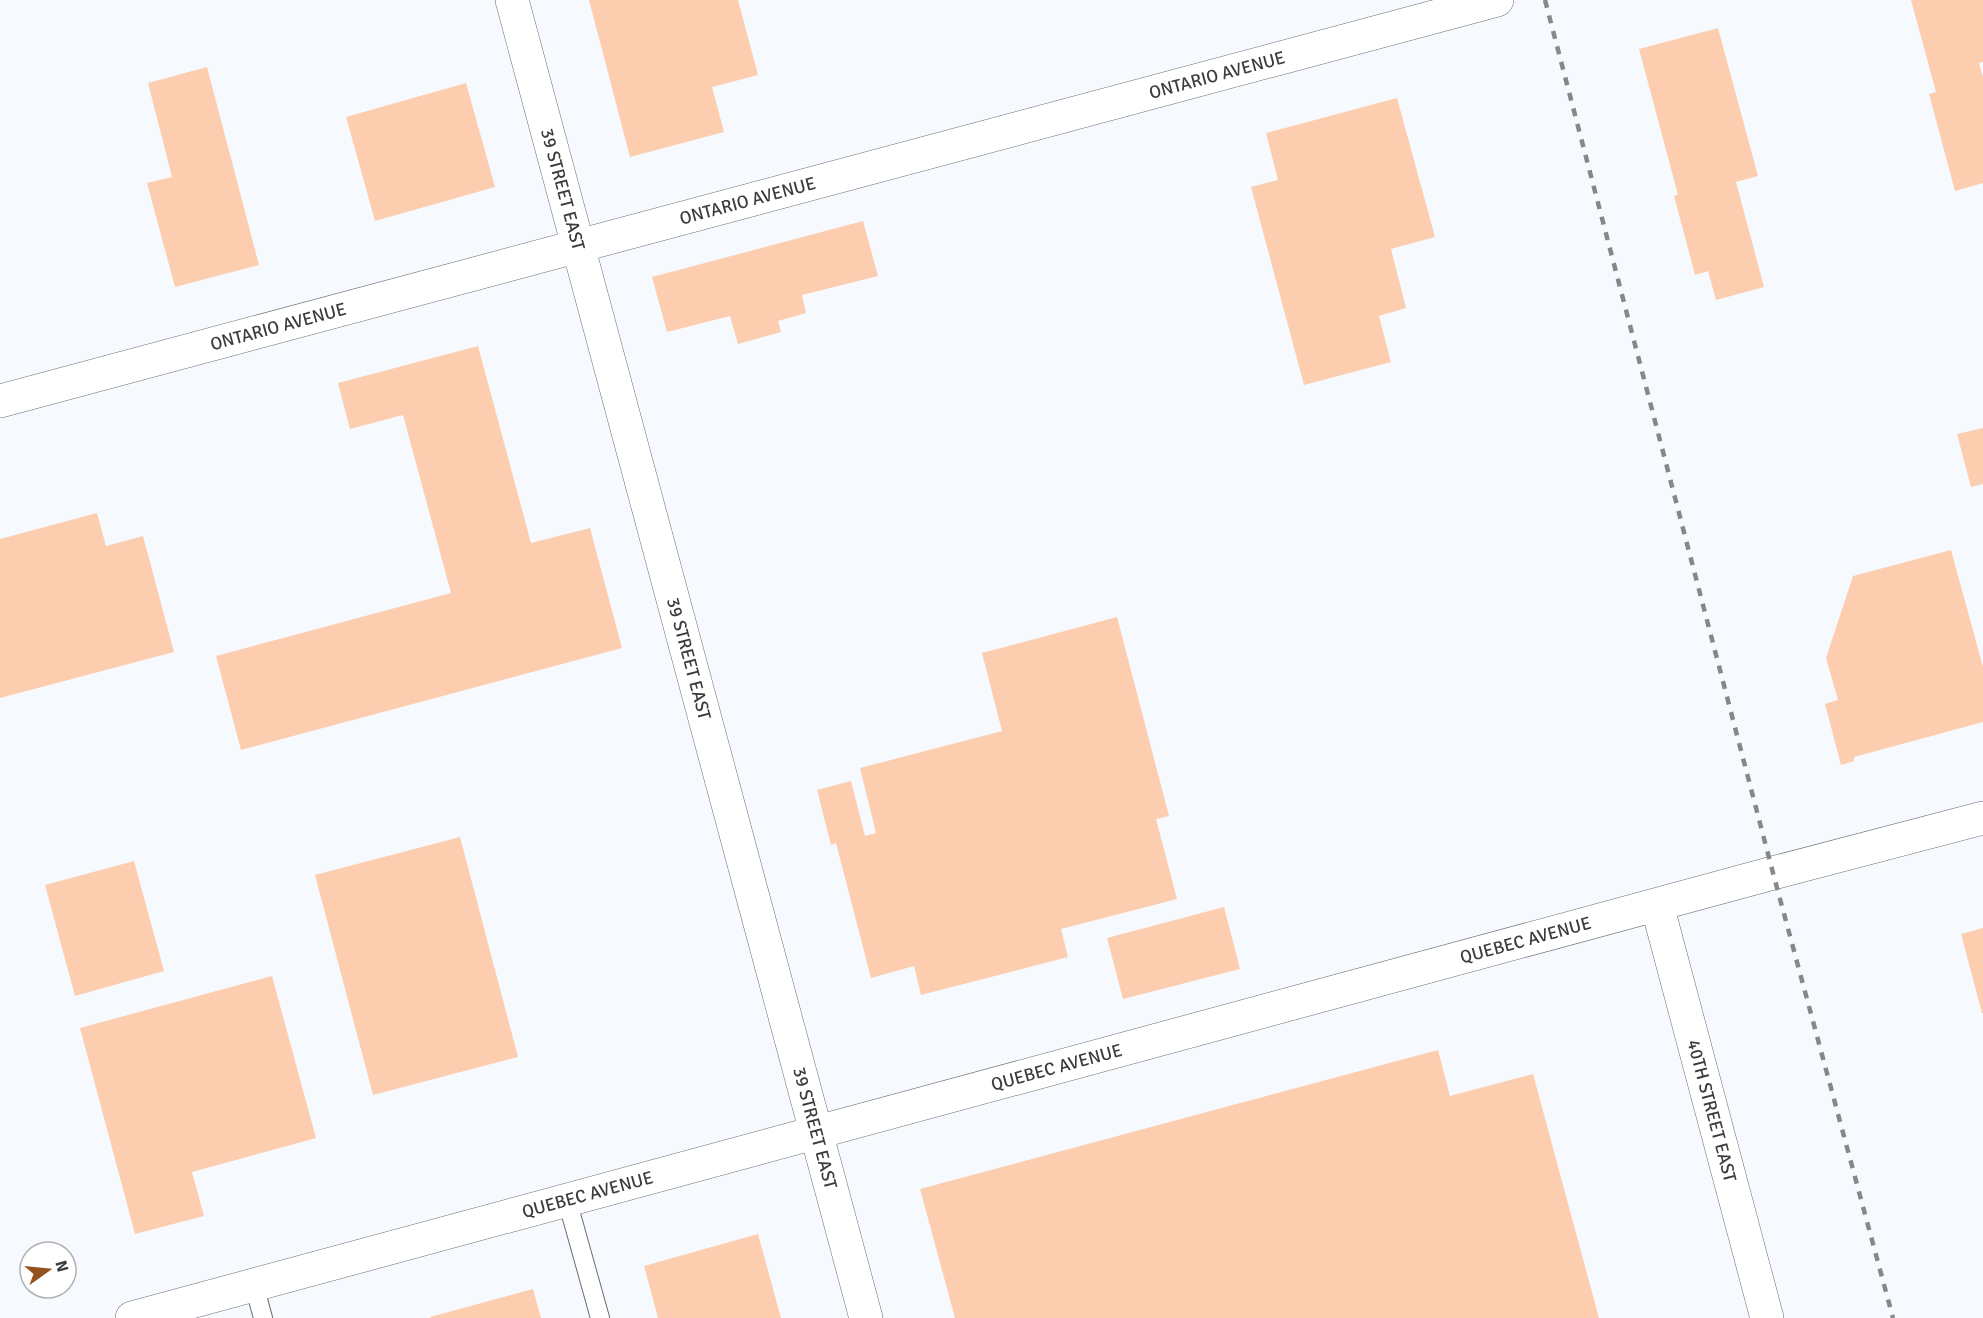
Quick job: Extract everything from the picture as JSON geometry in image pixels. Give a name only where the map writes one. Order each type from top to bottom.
[{"type":"street","name":"39 STREET EAST","points":[[512,0],[866,1318]]},
{"type":"street","name":"ONTARIO AVENUE","points":[[0,401],[578,246],[1422,10],[1497,0]]},
{"type":"street","name":"QUEBEC AVENUE","points":[[132,1318],[1657,904],[1983,818]]},
{"type":"street","name":"40TH STREET EAST","points":[[1657,904],[1767,1318]]},
{"type":"lane","points":[[567,1200],[600,1318]]},
{"type":"lane","points":[[254,1285],[263,1318]]},
{"type":"building","points":[[589,0],[738,0],[758,75],[712,87],[724,132],[630,157]]},
{"type":"building","points":[[1911,0],[1983,0],[1983,62],[1979,63],[1983,77],[1983,183],[1955,191],[1929,94],[1936,92]]},
{"type":"building","points":[[1718,28],[1758,176],[1736,182],[1764,287],[1716,300],[1708,271],[1695,275],[1674,196],[1678,195],[1639,49]]},
{"type":"building","points":[[207,67],[259,265],[175,287],[147,183],[172,177],[148,83]]},
{"type":"building","points":[[466,83],[495,187],[375,221],[346,117]]},
{"type":"building","points":[[1397,98],[1435,237],[1391,249],[1406,308],[1379,316],[1391,362],[1304,385],[1251,187],[1278,180],[1266,133]]},
{"type":"building","points":[[863,221],[878,276],[802,295],[806,313],[778,321],[781,332],[738,344],[730,316],[667,332],[652,277]]},
{"type":"building","points":[[478,346],[531,543],[590,528],[622,648],[241,750],[216,656],[451,593],[403,415],[350,429],[338,383]]},
{"type":"building","points":[[1983,428],[1983,484],[1971,487],[1957,434]]},
{"type":"building","points":[[97,513],[106,546],[143,536],[174,652],[0,698],[0,539]]},
{"type":"building","points":[[1951,550],[1983,667],[1983,722],[1854,757],[1854,761],[1841,765],[1825,704],[1838,700],[1826,658],[1853,576]]},
{"type":"building","points":[[1117,617],[1169,816],[1156,819],[1177,899],[1061,929],[1068,957],[921,995],[914,966],[871,978],[836,843],[831,845],[817,790],[851,781],[865,836],[876,833],[860,768],[1002,731],[982,653]]},
{"type":"building","points":[[460,837],[518,1057],[373,1095],[315,875]]},
{"type":"building","points":[[134,861],[164,971],[75,996],[45,885]]},
{"type":"building","points":[[1224,907],[1240,969],[1123,999],[1107,938]]},
{"type":"building","points":[[1983,928],[1983,1013],[1982,1013],[1961,934]]},
{"type":"building","points":[[272,976],[316,1138],[192,1172],[204,1216],[135,1234],[80,1028]]},
{"type":"building","points":[[1438,1050],[1450,1096],[1533,1074],[1599,1318],[955,1318],[920,1189]]},
{"type":"building","points":[[758,1234],[781,1318],[658,1318],[644,1266]]},
{"type":"building","points":[[533,1289],[541,1318],[430,1318],[430,1317]]},
{"type":"railway","points":[[1545,0],[1773,873],[1893,1318]]}]
